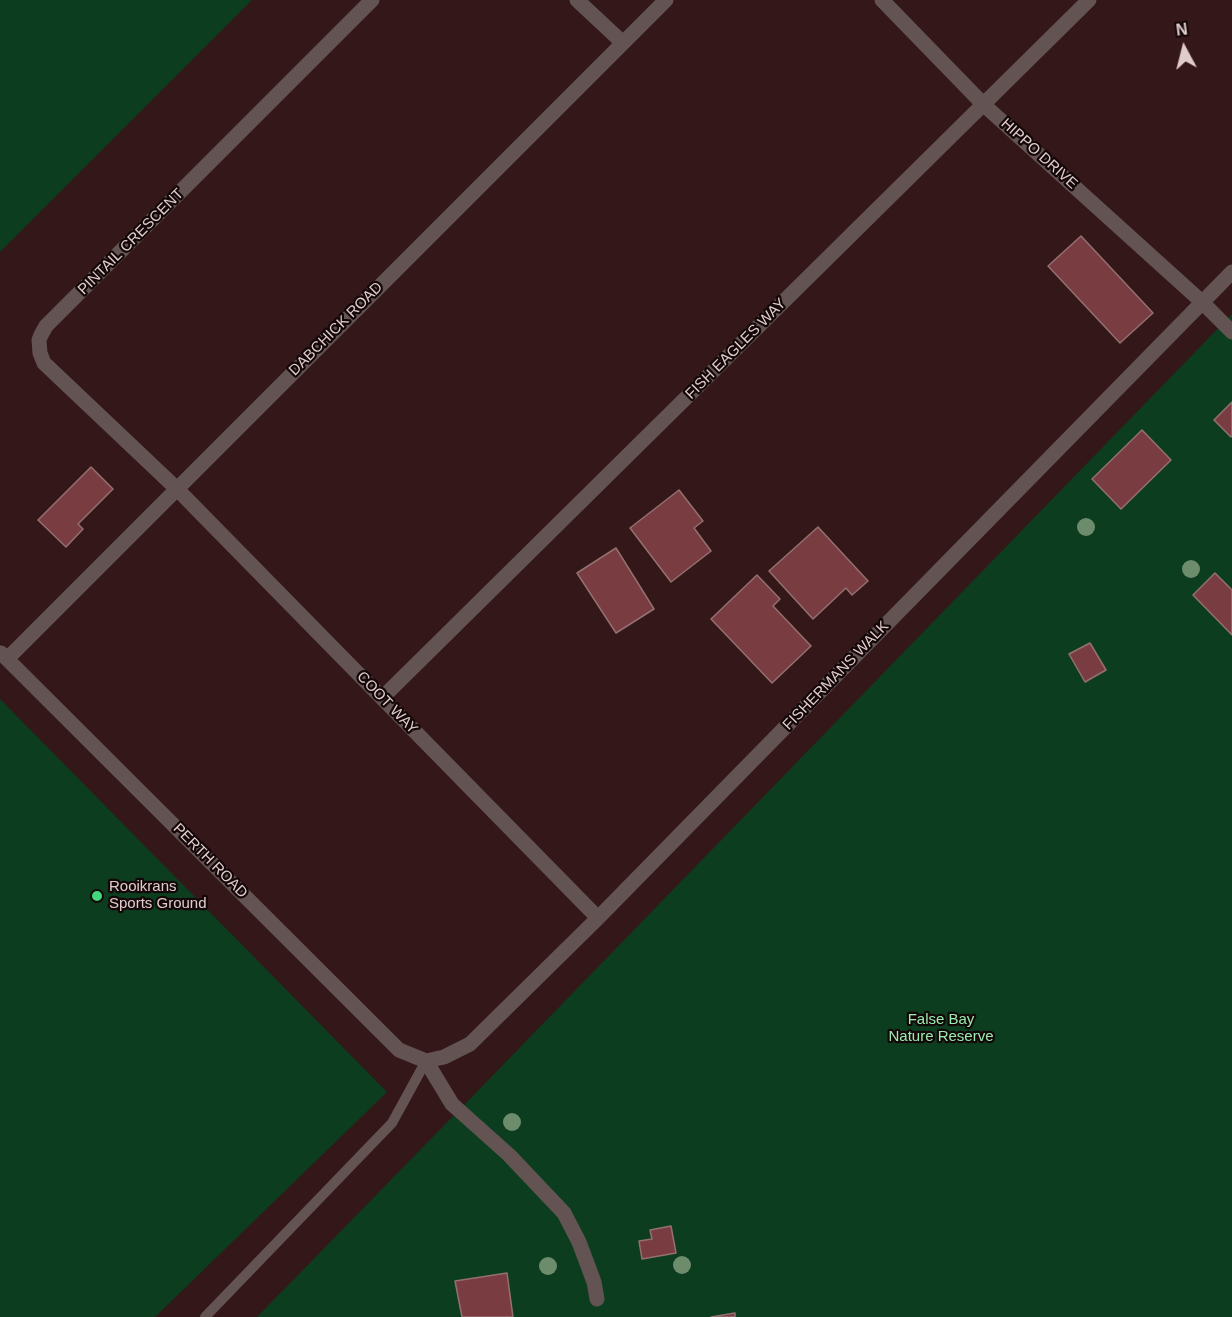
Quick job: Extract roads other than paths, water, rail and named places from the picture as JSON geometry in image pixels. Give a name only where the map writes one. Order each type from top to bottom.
[{"type":"street","name":"PINTAIL CRESCENT","points":[[177,489],[44,363],[39,347],[41,335],[46,326],[372,0]]},
{"type":"street","points":[[577,0],[623,43]]},
{"type":"street","name":"DABCHICK ROAD","points":[[3,655],[177,489],[666,0]]},
{"type":"street","name":"HIPPO DRIVE","points":[[882,0],[984,105],[1202,302],[1232,332]]},
{"type":"street","name":"FISH EAGLES WAY","points":[[382,698],[1089,0]]},
{"type":"street","name":"FISHERMANS WALK","points":[[426,1061],[444,1057],[470,1044],[598,918],[1232,272]]},
{"type":"street","name":"COOT WAY","points":[[177,489],[598,918]]},
{"type":"street","name":"PERTH ROAD","points":[[3,655],[399,1050],[426,1061]]},
{"type":"street","points":[[426,1061],[452,1104],[509,1155],[564,1212],[579,1242],[594,1282],[597,1299]]},
{"type":"lane","points":[[205,1317],[392,1123],[426,1061]]},
{"type":"place","name":"Rooikrans Sports Ground","points":[[97,896]]},
{"type":"park label","name":"False Bay Nature Reserve","points":[[941,1028]]}]
